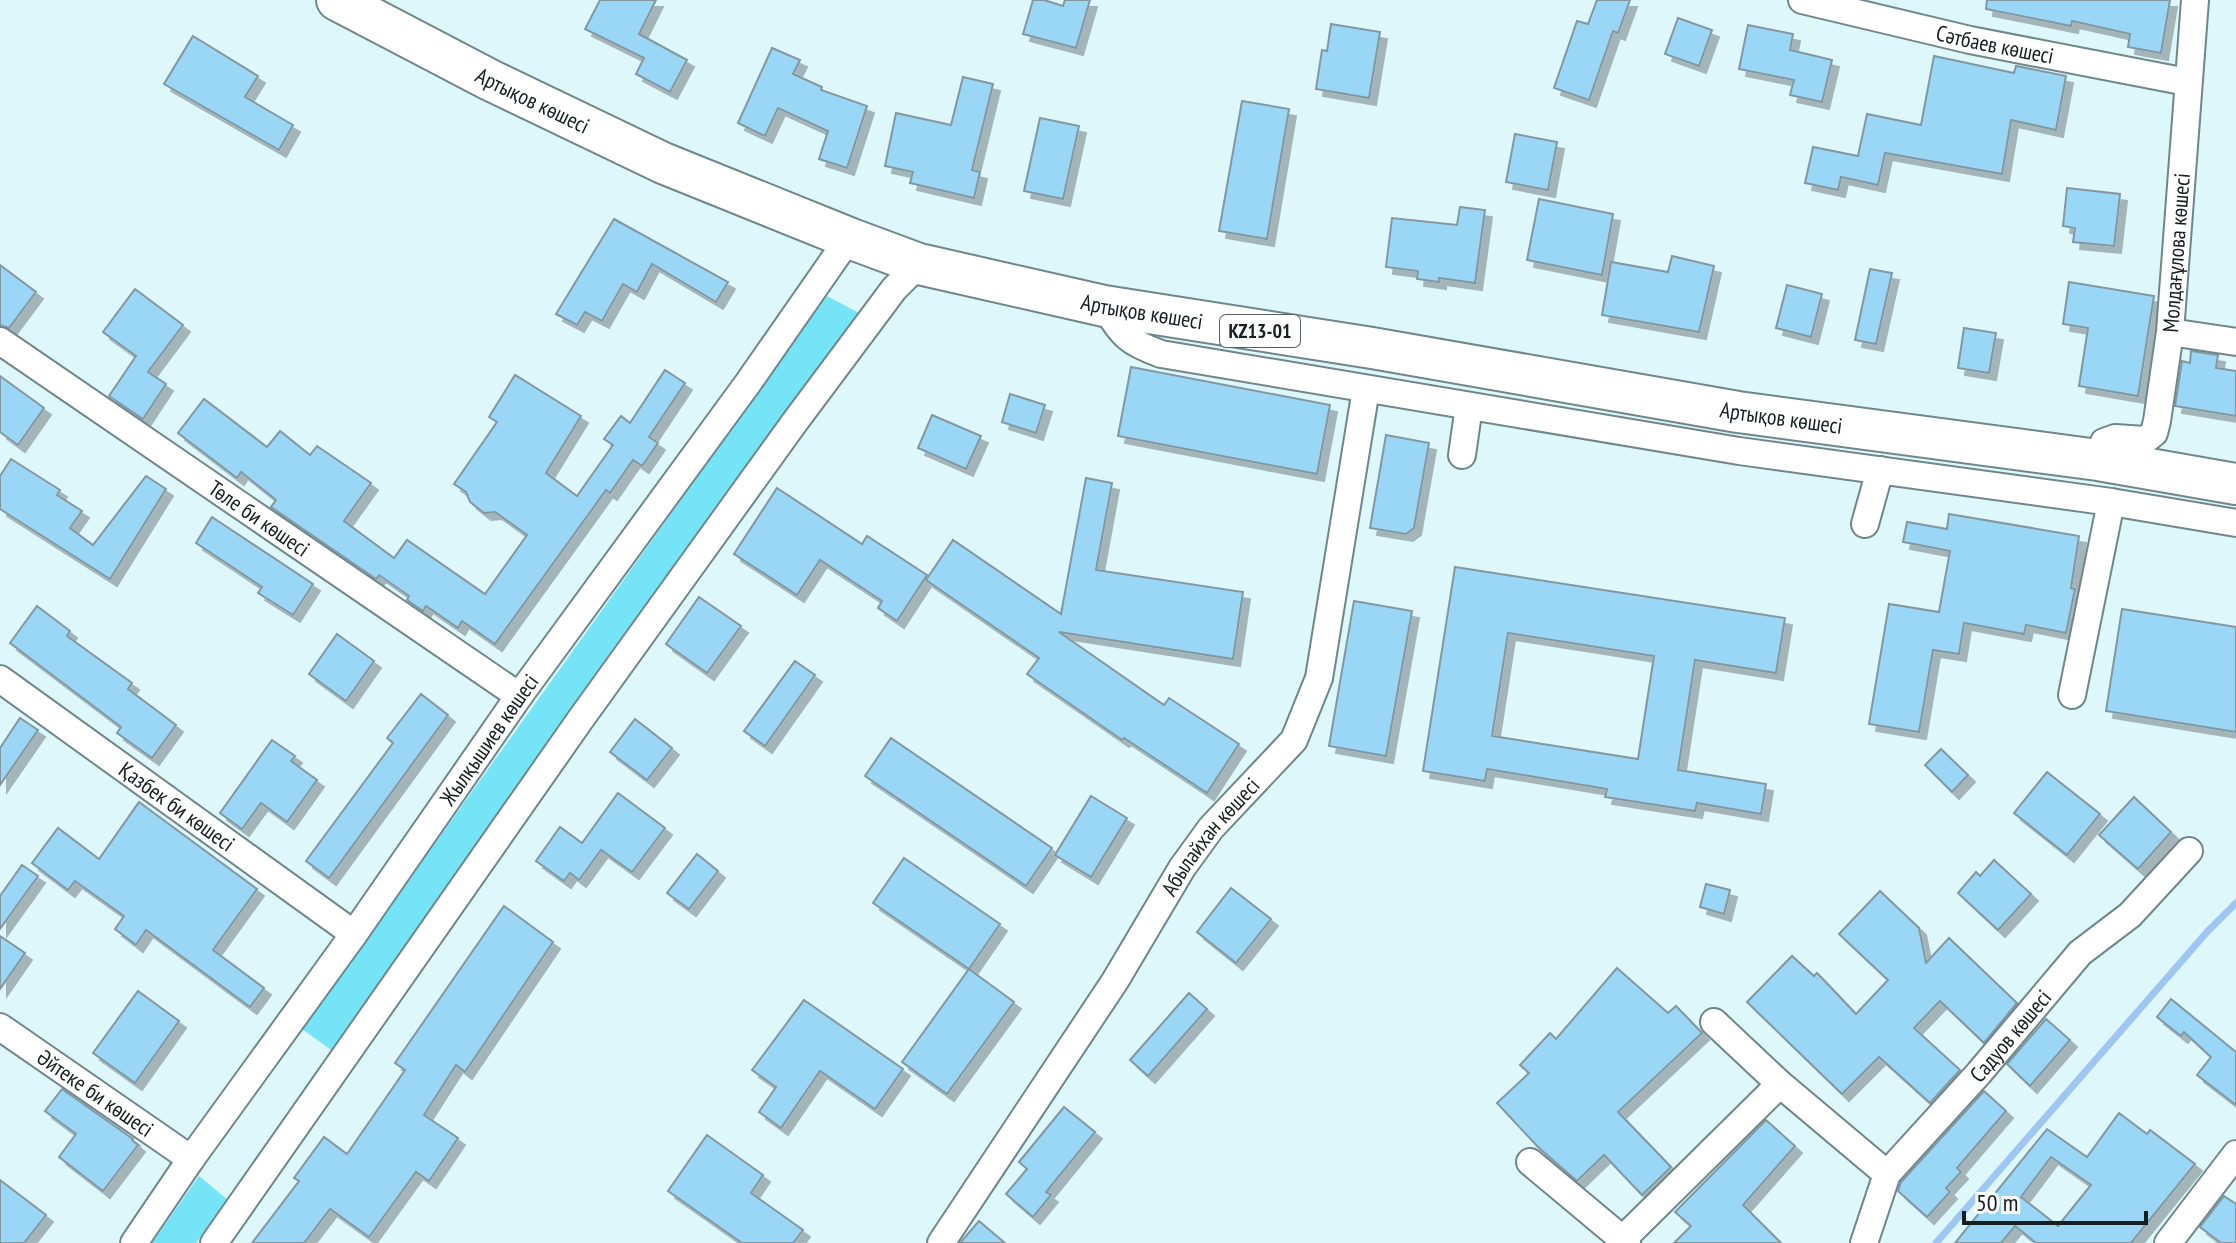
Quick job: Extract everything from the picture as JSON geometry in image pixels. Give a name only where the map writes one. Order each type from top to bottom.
[{"type":"highway","name":"Артықов көшесі","points":[[337,0],[490,80],[663,163],[919,264],[1104,306],[1372,348],[1738,412],[2098,460],[2236,484]]},
{"type":"street","name":"Сәтбаев көшесі","points":[[1802,0],[1970,40],[2187,82]]},
{"type":"street","name":"Молдағұлова көшесі","points":[[2098,460],[2102,445],[2107,440],[2145,440],[2154,433],[2170,332],[2195,0]]},
{"type":"street","name":"Жылқышиев көшесі","points":[[134,1243],[519,696],[748,383],[849,238]]},
{"type":"street","points":[[214,1243],[580,720],[803,411],[894,289],[919,264]]},
{"type":"street","points":[[1104,306],[1133,344],[1161,354],[1739,451],[2111,502],[2236,523]]},
{"type":"street","points":[[2170,332],[2236,342]]},
{"type":"street","name":"Төле би көшесі","points":[[0,341],[519,696]]},
{"type":"street","name":"Абылайхан көшесі","points":[[941,1243],[1115,981],[1189,858],[1211,828],[1294,740],[1319,678],[1366,389]]},
{"type":"street","points":[[1462,455],[1469,406]]},
{"type":"street","points":[[1865,524],[1880,470]]},
{"type":"street","points":[[2072,695],[2111,502]]},
{"type":"street","name":"Қазбек би көшесі","points":[[0,679],[354,934]]},
{"type":"street","name":"Садуов көшесі","points":[[1864,1243],[1887,1174],[1979,1073],[2080,953],[2130,915],[2189,851]]},
{"type":"street","points":[[1714,1022],[1780,1084],[1887,1174]]},
{"type":"street","name":"Әйтеке би көшесі","points":[[0,1027],[191,1159]]},
{"type":"street","points":[[1530,1162],[1625,1241],[1780,1084]]},
{"type":"street","points":[[2168,1243],[2231,1171]]},
{"type":"shaded area","points":[[827,296],[861,314],[334,1052],[302,1029]]},
{"type":"shaded area","points":[[199,1176],[228,1200],[196,1243],[152,1243]]},
{"type":"building","points":[[600,0],[656,0],[639,34],[687,60],[670,92],[636,74],[644,58],[585,29]]},
{"type":"building","points":[[1033,0],[1063,6],[1065,0],[1090,0],[1076,48],[1023,34]]},
{"type":"building","points":[[1597,0],[1630,0],[1618,33],[1613,31],[1589,100],[1554,88],[1577,21],[1588,24]]},
{"type":"building","points":[[1987,0],[2170,0],[2161,53],[2128,47],[2130,34],[2072,21],[2071,26],[1986,9]]},
{"type":"building","points":[[1678,18],[1712,30],[1699,66],[1665,54]]},
{"type":"building","points":[[1331,24],[1380,32],[1369,98],[1316,89],[1322,50],[1327,51]]},
{"type":"building","points":[[1748,25],[1793,34],[1790,50],[1832,60],[1822,102],[1790,95],[1794,80],[1739,69]]},
{"type":"building","points":[[193,36],[258,76],[245,97],[293,125],[279,150],[164,84]]},
{"type":"building","points":[[772,48],[800,60],[793,74],[822,87],[821,90],[867,106],[847,168],[819,159],[828,131],[778,108],[765,136],[738,123]]},
{"type":"building","points":[[1934,56],[2014,73],[2016,66],[2066,76],[2056,130],[2011,120],[2002,174],[1885,153],[1878,185],[1841,177],[1838,190],[1805,183],[1813,147],[1858,156],[1867,114],[1921,125]]},
{"type":"building","points":[[963,77],[993,84],[972,170],[980,172],[974,198],[910,183],[913,172],[885,166],[896,113],[951,125]]},
{"type":"building","points":[[1242,101],[1289,109],[1267,239],[1219,231]]},
{"type":"building","points":[[1040,118],[1079,126],[1063,199],[1024,191]]},
{"type":"building","points":[[1515,134],[1557,142],[1548,190],[1506,182]]},
{"type":"building","points":[[2067,188],[2120,194],[2114,246],[2073,242],[2075,228],[2063,226]]},
{"type":"building","points":[[1539,199],[1613,214],[1602,275],[1527,260]]},
{"type":"building","points":[[1460,207],[1485,210],[1475,283],[1439,278],[1439,282],[1417,279],[1418,271],[1386,267],[1392,218],[1457,225]]},
{"type":"building","points":[[614,219],[728,282],[716,302],[652,264],[637,292],[623,284],[602,321],[585,312],[577,325],[556,314]]},
{"type":"building","points":[[1672,256],[1714,266],[1699,332],[1602,315],[1611,262],[1668,272]]},
{"type":"building","points":[[0,265],[36,292],[9,328],[0,325]]},
{"type":"building","points":[[1870,269],[1892,273],[1876,344],[1855,340]]},
{"type":"building","points":[[2069,282],[2154,296],[2138,396],[2079,386],[2088,328],[2063,324]]},
{"type":"building","points":[[1787,285],[1822,294],[1811,337],[1776,328]]},
{"type":"building","points":[[135,289],[183,325],[148,372],[166,384],[143,419],[109,396],[136,356],[103,332]]},
{"type":"building","points":[[1964,328],[1996,333],[1989,373],[1958,368]]},
{"type":"building","points":[[2191,351],[2218,355],[2216,368],[2236,371],[2236,416],[2175,406],[2182,361],[2190,363]]},
{"type":"building","points":[[1131,367],[1330,405],[1317,474],[1118,436]]},
{"type":"building","points":[[665,370],[685,383],[649,437],[658,443],[642,466],[633,460],[610,493],[606,490],[495,644],[462,621],[458,628],[426,606],[423,611],[407,600],[409,596],[379,575],[376,579],[271,507],[276,500],[241,472],[237,478],[178,433],[204,399],[267,447],[280,431],[310,455],[317,446],[371,483],[344,521],[394,558],[407,540],[485,594],[527,535],[495,512],[484,513],[470,502],[466,492],[454,484],[497,422],[489,417],[515,375],[581,416],[546,473],[577,496],[613,445],[604,439],[621,416],[630,423]]},
{"type":"building","points":[[0,376],[44,408],[18,445],[0,432]]},
{"type":"building","points":[[1010,394],[1045,405],[1036,433],[1002,422]]},
{"type":"building","points":[[932,415],[981,436],[966,469],[918,448]]},
{"type":"building","points":[[1386,435],[1429,443],[1414,528],[1406,534],[1370,528]]},
{"type":"building","points":[[11,459],[60,490],[57,495],[82,511],[70,528],[93,545],[146,476],[166,489],[110,579],[0,509],[0,476]]},
{"type":"building","points":[[1086,478],[1112,483],[1096,570],[1243,592],[1233,659],[1059,632],[1164,705],[1169,698],[1239,744],[1207,793],[1124,738],[1122,740],[1027,674],[1039,658],[926,580],[953,540],[1061,614]]},
{"type":"building","points":[[777,488],[862,544],[867,536],[927,575],[897,621],[878,608],[882,601],[820,560],[797,595],[734,554]]},
{"type":"building","points":[[1949,514],[2079,536],[2071,588],[2075,589],[2066,633],[2026,625],[2024,634],[1964,623],[1959,654],[1933,650],[1919,732],[1869,724],[1889,604],[1939,612],[1950,551],[1903,542],[1907,522],[1947,529]]},
{"type":"building","points":[[212,517],[313,584],[293,615],[258,593],[262,587],[196,543]]},
{"type":"building","points":[[1455,567],[1785,618],[1776,673],[1695,660],[1678,770],[1766,784],[1761,814],[1697,803],[1695,811],[1605,797],[1607,789],[1487,769],[1485,781],[1423,771]],"holes":[[[1508,633],[1654,656],[1638,759],[1492,736]]]},
{"type":"building","points":[[699,597],[741,626],[707,673],[666,644]]},
{"type":"building","points":[[1354,601],[1412,611],[1386,756],[1329,746]]},
{"type":"building","points":[[37,606],[70,631],[67,636],[132,683],[128,689],[176,725],[152,758],[117,733],[121,727],[10,643]]},
{"type":"building","points":[[2122,609],[2236,627],[2236,732],[2106,711]]},
{"type":"building","points":[[337,634],[374,661],[346,701],[309,674]]},
{"type":"building","points":[[795,661],[815,675],[765,746],[744,731]]},
{"type":"building","points":[[421,694],[448,715],[329,878],[306,861],[393,743],[387,738]]},
{"type":"building","points":[[20,718],[38,730],[0,785],[0,748]]},
{"type":"building","points":[[635,719],[672,748],[647,780],[610,752]]},
{"type":"building","points":[[891,738],[1052,848],[1026,886],[865,776]]},
{"type":"building","points":[[272,740],[295,756],[291,761],[317,780],[287,822],[261,803],[242,829],[220,813]]},
{"type":"building","points":[[1941,749],[1968,775],[1952,792],[1925,765]]},
{"type":"building","points":[[2047,772],[2100,814],[2067,855],[2014,813]]},
{"type":"building","points":[[618,793],[665,828],[632,872],[601,850],[579,880],[570,873],[564,881],[536,861],[560,827],[582,843]]},
{"type":"building","points":[[1091,796],[1127,818],[1091,877],[1055,855]]},
{"type":"building","points":[[2134,797],[2171,832],[2138,869],[2099,835]]},
{"type":"building","points":[[139,802],[257,889],[213,950],[264,988],[250,1007],[146,930],[136,945],[115,929],[124,916],[75,881],[68,890],[32,863],[58,828],[99,859]]},
{"type":"building","points":[[697,854],[718,871],[689,909],[667,893]]},
{"type":"building","points":[[904,858],[1000,924],[969,969],[873,903]]},
{"type":"building","points":[[1994,860],[2031,894],[1998,930],[1958,893],[1976,872],[1980,876]]},
{"type":"building","points":[[22,865],[38,876],[0,929],[0,896]]},
{"type":"building","points":[[1706,884],[1730,890],[1724,914],[1700,907]]},
{"type":"building","points":[[1231,888],[1271,919],[1236,963],[1197,932]]},
{"type":"building","points":[[1880,891],[1919,928],[1926,963],[1949,938],[2017,1003],[1984,1043],[1940,1001],[1914,1028],[1960,1070],[1930,1103],[1879,1057],[1842,1094],[1747,1002],[1792,956],[1814,976],[1817,973],[1856,1014],[1888,980],[1839,934]]},
{"type":"building","points":[[504,906],[553,942],[465,1072],[456,1065],[424,1115],[458,1138],[429,1181],[416,1172],[369,1237],[330,1209],[304,1243],[252,1243],[299,1181],[294,1178],[324,1137],[347,1154],[405,1070],[395,1063]]},
{"type":"building","points":[[0,936],[25,953],[0,989]]},
{"type":"building","points":[[1617,968],[1668,1013],[1676,1006],[1702,1033],[1618,1112],[1671,1167],[1642,1195],[1604,1155],[1577,1181],[1538,1147],[1497,1103],[1529,1073],[1520,1065],[1550,1033],[1556,1039]]},
{"type":"building","points":[[969,969],[1014,1002],[947,1094],[902,1062]]},
{"type":"building","points":[[138,991],[179,1021],[135,1083],[93,1053]]},
{"type":"building","points":[[1189,993],[1207,1009],[1148,1076],[1130,1060]]},
{"type":"building","points":[[2171,999],[2236,1052],[2236,1105],[2197,1075],[2211,1057],[2184,1032],[2181,1036],[2157,1017]]},
{"type":"building","points":[[804,1000],[903,1069],[875,1109],[820,1071],[781,1128],[759,1112],[776,1087],[752,1070]]},
{"type":"building","points":[[2046,1019],[2070,1040],[2030,1086],[2007,1064]]},
{"type":"building","points":[[62,1089],[138,1145],[103,1191],[59,1157],[76,1134],[45,1111]]},
{"type":"building","points":[[1984,1091],[2006,1111],[1957,1168],[1961,1172],[1946,1188],[1950,1192],[1927,1217],[1898,1191],[1901,1182]]},
{"type":"building","points":[[1064,1107],[1095,1132],[1046,1192],[1051,1195],[1033,1217],[1006,1194],[1027,1169],[1019,1162]]},
{"type":"building","points":[[2119,1113],[2147,1134],[2150,1130],[2195,1164],[2131,1243],[2036,1243],[2015,1226],[2001,1243],[1955,1243],[2047,1129],[2087,1157]],"holes":[[[2051,1157],[2091,1185],[2058,1226],[2021,1197]]]},
{"type":"building","points":[[1766,1120],[1795,1146],[1743,1205],[1781,1243],[1674,1243],[1691,1226],[1675,1212]]},
{"type":"building","points":[[707,1135],[763,1175],[751,1193],[803,1230],[793,1243],[742,1243],[668,1191]]},
{"type":"building","points":[[0,1180],[46,1215],[24,1243],[0,1243]]},
{"type":"building","points":[[2224,1196],[2236,1204],[2236,1243],[2221,1243],[2200,1227]]},
{"type":"building","points":[[979,1221],[1005,1243],[960,1243]]},
{"type":"waterway","points":[[1936,1243],[2207,932],[2236,903]]}]
